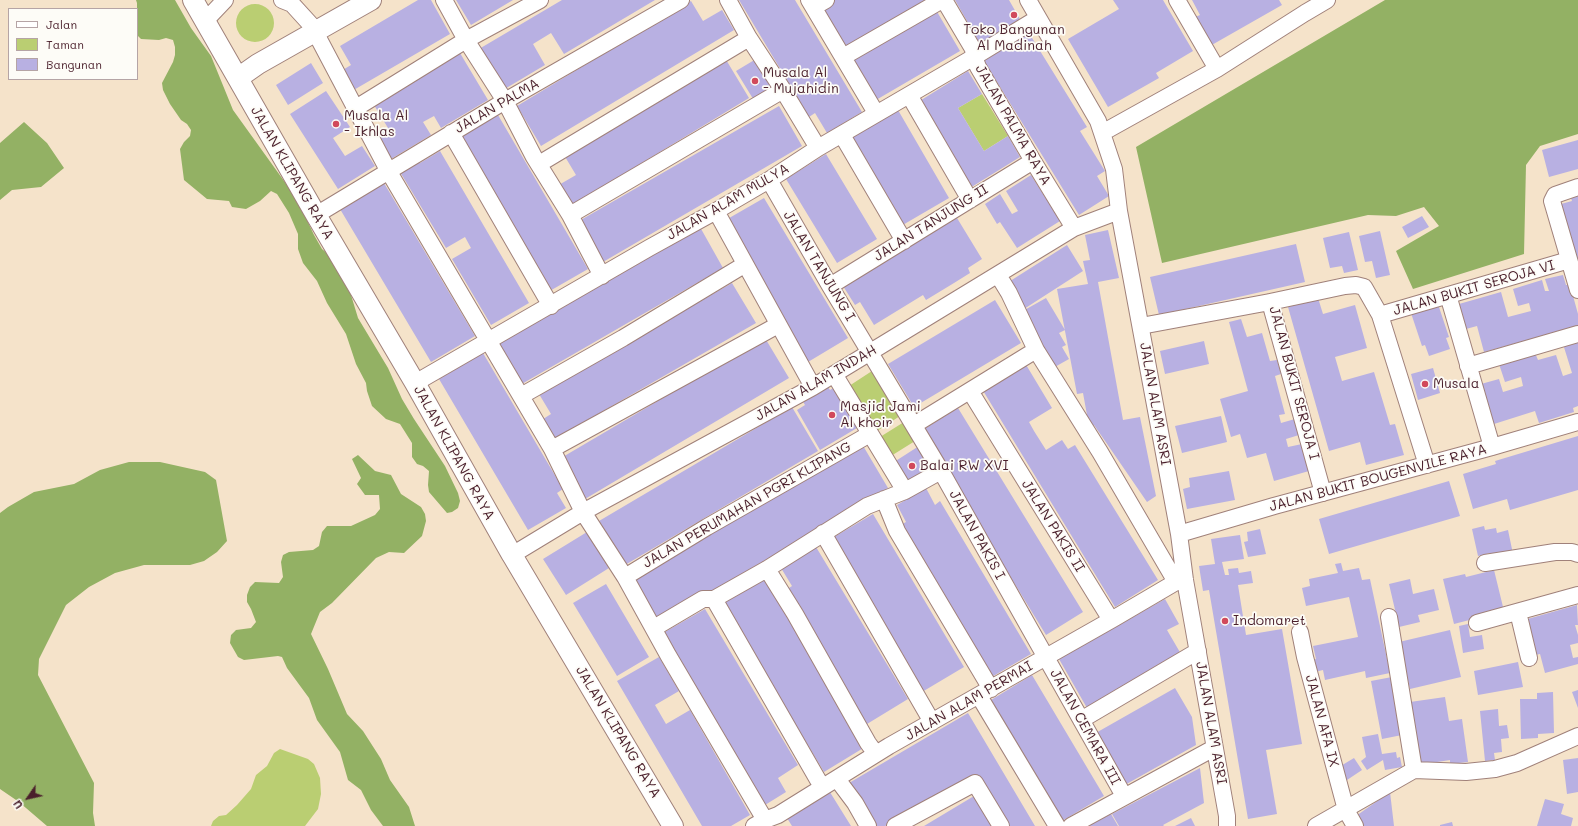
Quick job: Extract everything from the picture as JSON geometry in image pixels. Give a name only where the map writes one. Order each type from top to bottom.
[{"type":"main road","name":"JALAN KLIPANG RAYA","points":[[193,0],[316,215],[415,383],[512,555],[673,826]]},
{"type":"main road","points":[[238,78],[258,64],[371,0]]},
{"type":"street","points":[[205,20],[225,0]]},
{"type":"street","points":[[282,0],[292,4],[312,26],[389,172],[552,449],[583,512],[625,577],[668,655],[770,822]]},
{"type":"street","points":[[444,0],[466,40],[505,101],[602,276]]},
{"type":"street","points":[[356,108],[466,40],[540,0]]},
{"type":"street","name":"JALAN PALMA","points":[[316,215],[505,101],[681,0]]},
{"type":"street","points":[[728,0],[749,38],[818,148]]},
{"type":"street","points":[[843,57],[943,0]]},
{"type":"street","name":"JALAN PALMA RAYA","points":[[943,0],[973,49],[978,67],[1074,228]]},
{"type":"street","name":"JALAN ALAM ASRI","points":[[1028,0],[1090,106],[1102,133],[1114,169],[1119,210],[1179,534],[1181,581],[1198,651],[1227,816],[1227,826]]},
{"type":"street","points":[[1178,0],[1217,69]]},
{"type":"street","points":[[1102,133],[1217,69],[1301,6],[1327,0]]},
{"type":"street","points":[[816,2],[843,57],[876,113]]},
{"type":"street","name":"JALAN ALAM MULYA","points":[[415,383],[769,180],[876,113],[974,57],[1038,18]]},
{"type":"street","points":[[539,164],[749,38]]},
{"type":"street","points":[[570,216],[783,90]]},
{"type":"street","points":[[909,95],[970,200]]},
{"type":"street","points":[[451,133],[551,306]]},
{"type":"street","points":[[842,135],[904,241]]},
{"type":"street","name":"JALAN TANJUNG II","points":[[830,286],[1033,161]]},
{"type":"street","name":"JALAN TANJUNG I","points":[[769,180],[830,286],[871,351]]},
{"type":"street","points":[[1578,187],[1555,195],[1552,201],[1578,290]]},
{"type":"street","name":"JALAN ALAM INDAH","points":[[512,555],[583,512],[834,374],[1074,228],[1119,210]]},
{"type":"street","points":[[716,211],[744,264],[813,386]]},
{"type":"street","name":"JALAN BUKIT SEROJA VI","points":[[1380,315],[1569,260]]},
{"type":"street","points":[[521,396],[623,338],[744,264]]},
{"type":"street","points":[[998,275],[1009,293],[1036,350],[1181,581]]},
{"type":"street","name":"JALAN BUKIT SEROJA I","points":[[1323,493],[1270,302],[1324,290],[1356,285],[1364,286],[1380,315]]},
{"type":"street","points":[[1448,295],[1492,447]]},
{"type":"street","points":[[1141,326],[1270,302]]},
{"type":"street","points":[[1380,315],[1427,465]]},
{"type":"street","points":[[552,449],[778,325]]},
{"type":"street","points":[[1468,366],[1578,334]]},
{"type":"street","points":[[914,425],[1036,350]]},
{"type":"street","name":"JALAN PAKIS I","points":[[871,351],[1046,657]]},
{"type":"street","points":[[834,374],[905,491]]},
{"type":"street","name":"JALAN PAKIS II","points":[[970,391],[1111,620]]},
{"type":"street","name":"JALAN BUKIT BOUGENVILE RAYA","points":[[1179,534],[1274,506],[1427,465],[1578,422]]},
{"type":"street","name":"JALAN PERUMAHAN PGRI KLIPANG","points":[[625,577],[707,527],[870,434]]},
{"type":"street","points":[[654,628],[703,599],[714,599],[767,569],[867,506],[905,491],[941,471]]},
{"type":"street","points":[[884,499],[897,531],[1057,826]]},
{"type":"street","points":[[823,533],[932,722]]},
{"type":"street","points":[[1485,563],[1555,552],[1572,552],[1578,554]]},
{"type":"street","points":[[767,569],[795,614],[868,743],[876,754]]},
{"type":"street","name":"JALAN ALAM PERMAI","points":[[770,822],[822,787],[838,779],[876,754],[1181,581]]},
{"type":"street","points":[[1477,623],[1578,595]]},
{"type":"street","points":[[714,599],[822,787]]},
{"type":"street","points":[[1518,612],[1529,658]]},
{"type":"street","points":[[1389,617],[1414,770]]},
{"type":"street","name":"JALAN AFA IX","points":[[1300,632],[1305,657],[1346,810],[1355,826]]},
{"type":"street","points":[[1081,720],[1198,651]]},
{"type":"street","name":"JALAN CEMARA III","points":[[1046,657],[1124,796]]},
{"type":"street","points":[[1316,826],[1414,770],[1466,772],[1495,769],[1517,763],[1578,736]]},
{"type":"street","points":[[1071,826],[1214,748]]},
{"type":"street","points":[[838,779],[868,826]]},
{"type":"street","points":[[895,826],[975,783],[1001,826]]},
{"type":"green space","points":[[136,0],[175,0],[191,28],[211,56],[233,110],[297,199],[322,249],[335,260],[340,275],[351,295],[358,318],[388,368],[402,399],[445,466],[458,493],[460,501],[458,508],[452,512],[447,513],[429,492],[429,471],[423,466],[417,464],[412,457],[412,443],[400,424],[386,419],[372,406],[366,383],[356,364],[346,334],[327,303],[317,281],[303,263],[298,249],[298,234],[289,213],[277,194],[271,191],[260,201],[246,209],[232,207],[229,201],[207,199],[184,180],[180,149],[190,136],[191,130],[187,124],[181,120],[170,104],[163,90],[162,83],[173,62],[175,47],[173,40],[166,38],[159,40],[141,39],[138,36]]},
{"type":"green space","points":[[1385,0],[1578,0],[1578,134],[1540,146],[1526,165],[1524,254],[1413,289],[1396,251],[1439,226],[1424,207],[1396,216],[1368,215],[1162,263],[1136,147]]},
{"type":"green space","points":[[255,4],[265,7],[271,13],[274,23],[271,33],[265,39],[255,42],[245,39],[239,33],[236,23],[239,13],[245,7]]},
{"type":"green space","points":[[982,94],[1008,136],[984,151],[958,108]]},
{"type":"green space","points":[[24,122],[47,143],[64,168],[41,187],[12,190],[0,200],[0,143]]},
{"type":"green space","points":[[872,371],[900,416],[877,431],[849,386]]},
{"type":"green space","points":[[904,422],[915,441],[891,456],[880,437]]},
{"type":"green space","points":[[358,455],[375,471],[391,475],[401,494],[421,507],[425,514],[426,521],[422,536],[404,553],[389,552],[376,558],[332,603],[320,612],[311,634],[347,714],[363,731],[381,759],[390,780],[409,807],[415,826],[383,826],[371,810],[361,790],[348,780],[340,752],[317,720],[309,698],[287,668],[282,657],[278,656],[244,660],[238,657],[230,643],[231,635],[236,630],[251,628],[256,622],[247,602],[247,595],[250,587],[255,582],[279,583],[283,577],[281,562],[283,555],[289,552],[313,550],[319,546],[322,532],[327,526],[351,526],[375,515],[380,509],[379,495],[365,495],[357,484],[361,478],[352,459]]},
{"type":"green space","points":[[129,462],[160,462],[205,472],[216,480],[227,541],[217,552],[204,561],[190,565],[144,565],[115,573],[89,587],[66,605],[39,659],[38,675],[94,783],[93,813],[95,826],[47,826],[19,802],[0,789],[0,513],[34,492],[74,484],[100,470]]},
{"type":"green space","points":[[280,749],[308,759],[314,764],[320,778],[321,794],[318,809],[305,826],[211,826],[213,821],[219,816],[226,815],[237,805],[251,789],[256,775],[267,766],[274,753]]},
{"type":"building","points":[[418,0],[431,0],[450,34],[352,91],[341,71],[351,65],[340,46]]},
{"type":"building","points":[[456,0],[513,0],[471,25]]},
{"type":"building","points":[[562,0],[655,0],[564,54],[551,33],[533,44],[545,65],[503,90],[479,49]]},
{"type":"building","points":[[739,0],[795,0],[862,112],[827,133],[815,113],[809,117]]},
{"type":"building","points":[[835,0],[929,0],[846,49],[822,8]]},
{"type":"building","points":[[955,0],[1009,0],[1021,21],[980,44]]},
{"type":"building","points":[[1113,0],[1163,0],[1193,51],[1156,73],[1159,78],[1108,107],[1068,39],[1119,9]]},
{"type":"building","points":[[1192,0],[1279,0],[1282,5],[1210,46],[1193,18],[1200,15]]},
{"type":"building","points":[[691,1],[703,21],[722,10],[734,30],[541,146],[517,106]]},
{"type":"building","points":[[936,10],[960,51],[876,100],[852,60]]},
{"type":"building","points":[[1029,33],[1087,127],[1080,131],[1105,171],[1097,176],[1109,196],[1079,215],[984,61]]},
{"type":"building","points":[[460,53],[488,100],[441,128],[434,116],[423,122],[431,135],[391,159],[376,135],[388,128],[374,105]]},
{"type":"building","points":[[725,58],[749,98],[569,207],[557,186],[576,175],[564,155]]},
{"type":"building","name":"Musala Al - Mujahidin","points":[[756,59],[775,90],[755,102],[736,71]]},
{"type":"building","points":[[311,63],[323,83],[288,105],[276,85]]},
{"type":"building","points":[[968,71],[982,94],[958,108],[984,151],[1008,136],[1020,157],[970,188],[918,102]]},
{"type":"building","points":[[326,91],[350,127],[333,138],[345,156],[362,146],[375,166],[338,189],[290,114]]},
{"type":"building","points":[[779,106],[802,146],[603,262],[579,221]]},
{"type":"building","points":[[898,110],[949,198],[901,226],[850,138]]},
{"type":"building","points":[[498,115],[588,269],[548,292],[458,138]]},
{"type":"building","points":[[1578,140],[1578,169],[1549,177],[1542,150]]},
{"type":"building","points":[[440,151],[529,303],[491,325],[452,259],[471,248],[465,237],[446,248],[400,172],[419,161],[420,163]]},
{"type":"building","points":[[826,154],[877,239],[837,263],[786,179]]},
{"type":"building","points":[[1031,175],[1060,221],[1017,248],[1000,222],[997,224],[985,204],[1000,194],[1012,214],[1018,211],[1006,191]]},
{"type":"building","points":[[384,183],[475,336],[431,362],[340,209]]},
{"type":"building","points":[[1578,190],[1578,261],[1561,204],[1572,201],[1569,192]]},
{"type":"building","points":[[764,198],[848,338],[808,362],[724,221]]},
{"type":"building","points":[[1422,216],[1429,227],[1408,238],[1402,227]]},
{"type":"building","points":[[957,218],[982,259],[968,268],[970,273],[954,283],[926,300],[923,295],[874,325],[860,302],[855,305],[843,286]]},
{"type":"building","points":[[700,227],[723,268],[520,385],[497,344]]},
{"type":"building","points":[[1108,230],[1119,278],[1098,282],[1123,420],[1140,417],[1156,496],[1147,502],[1094,425],[1089,426],[1083,393],[1077,394],[1057,289],[1088,284],[1083,261],[1090,260],[1085,235]]},
{"type":"building","points":[[1380,231],[1390,275],[1376,278],[1372,261],[1365,262],[1359,236]]},
{"type":"building","points":[[1349,232],[1358,270],[1344,273],[1342,266],[1330,268],[1323,238]]},
{"type":"building","points":[[1296,244],[1305,282],[1159,315],[1150,277]]},
{"type":"building","points":[[1067,245],[1083,271],[1024,309],[1007,283]]},
{"type":"building","points":[[1563,275],[1566,285],[1570,285],[1578,314],[1578,326],[1484,352],[1477,326],[1466,329],[1459,304],[1501,292],[1508,317],[1531,311],[1529,303],[1518,306],[1513,289],[1542,280],[1545,291],[1549,291],[1545,279]]},
{"type":"building","points":[[732,283],[756,323],[551,441],[540,421],[551,414],[539,394]]},
{"type":"building","points":[[1046,298],[1065,330],[1059,333],[1066,345],[1062,347],[1069,359],[1053,368],[1021,312]]},
{"type":"building","points":[[1318,298],[1323,314],[1355,305],[1367,348],[1335,357],[1342,381],[1374,372],[1390,425],[1395,424],[1404,455],[1366,465],[1360,442],[1329,451],[1288,307]]},
{"type":"building","points":[[995,300],[1021,343],[914,407],[888,364]]},
{"type":"building","points":[[1438,304],[1449,337],[1446,338],[1450,349],[1429,356],[1425,345],[1422,346],[1411,313]]},
{"type":"building","points":[[1241,319],[1247,337],[1262,333],[1270,361],[1277,360],[1281,374],[1275,376],[1285,414],[1279,415],[1281,423],[1295,419],[1299,435],[1286,439],[1288,447],[1302,444],[1309,471],[1274,481],[1266,453],[1247,458],[1240,434],[1231,437],[1220,399],[1248,391],[1229,322]]},
{"type":"building","points":[[765,338],[789,378],[585,499],[561,458]]},
{"type":"building","points":[[1578,340],[1578,406],[1573,408],[1574,412],[1539,423],[1535,411],[1494,424],[1481,384],[1499,379],[1503,392],[1523,386],[1521,377],[1505,382],[1499,364],[1535,353],[1538,360],[1556,355],[1563,376],[1572,373],[1563,344]]},
{"type":"building","points":[[1204,341],[1209,364],[1165,374],[1160,351]]},
{"type":"building","points":[[483,353],[563,489],[557,493],[566,508],[528,530],[439,379]]},
{"type":"building","points":[[1025,363],[1052,408],[1029,422],[1034,431],[1046,450],[1062,440],[1068,449],[1075,445],[1158,580],[1115,607],[982,389]]},
{"type":"building","name":"Musala","points":[[1433,368],[1440,393],[1418,400],[1411,374]]},
{"type":"building","points":[[827,385],[830,390],[838,385],[862,425],[820,450],[797,410],[805,405],[802,400]]},
{"type":"building","points":[[792,407],[818,451],[625,565],[599,521]]},
{"type":"building","points":[[958,408],[1083,612],[1046,635],[921,431]]},
{"type":"building","points":[[1221,416],[1227,442],[1182,453],[1175,426]]},
{"type":"building","points":[[1578,436],[1578,490],[1510,510],[1507,499],[1473,509],[1463,474],[1496,464],[1495,461]]},
{"type":"building","points":[[862,444],[888,488],[658,623],[632,579]]},
{"type":"building","name":"Balai RW XVI","points":[[919,446],[933,468],[905,486],[891,464]]},
{"type":"building","points":[[1229,471],[1235,500],[1187,509],[1183,489],[1190,487],[1189,478]]},
{"type":"building","points":[[1449,481],[1460,516],[1329,554],[1319,519]]},
{"type":"building","points":[[926,488],[935,505],[940,501],[1031,654],[990,678],[899,526],[906,522],[897,505]]},
{"type":"building","points":[[873,514],[964,667],[922,692],[842,557],[845,555],[834,537]]},
{"type":"building","points":[[1484,526],[1485,530],[1496,528],[1497,533],[1508,530],[1513,554],[1491,556],[1490,553],[1478,556],[1472,529]]},
{"type":"building","points":[[1260,529],[1266,554],[1248,557],[1244,542],[1248,541],[1247,532]]},
{"type":"building","points":[[587,532],[609,568],[566,595],[543,559]]},
{"type":"building","points":[[1240,535],[1244,559],[1222,562],[1225,575],[1229,575],[1228,569],[1238,568],[1239,573],[1251,571],[1253,583],[1238,585],[1246,635],[1282,629],[1302,744],[1266,750],[1277,814],[1248,819],[1209,590],[1203,591],[1199,566],[1215,564],[1211,539]]},
{"type":"building","points":[[816,547],[908,699],[867,724],[786,590],[792,586],[781,568]]},
{"type":"building","points":[[1341,563],[1343,571],[1359,568],[1362,580],[1370,579],[1390,673],[1366,678],[1365,671],[1325,680],[1323,670],[1315,672],[1312,660],[1316,659],[1313,646],[1358,637],[1349,597],[1306,606],[1302,588],[1310,586],[1309,579],[1338,573],[1335,564]]},
{"type":"building","points":[[1494,570],[1504,611],[1454,624],[1443,579],[1465,574],[1466,577]]},
{"type":"building","points":[[764,577],[865,747],[824,772],[722,602]]},
{"type":"building","points":[[1410,579],[1413,594],[1434,589],[1439,610],[1418,615],[1420,622],[1399,627],[1389,584]]},
{"type":"building","points":[[606,584],[649,657],[617,676],[573,603]]},
{"type":"building","points":[[1165,599],[1179,624],[1167,630],[1181,654],[1087,708],[1059,659]]},
{"type":"building","points":[[1577,605],[1578,625],[1575,625],[1578,635],[1578,643],[1570,645],[1573,658],[1578,657],[1578,664],[1545,673],[1540,654],[1535,655],[1524,620]]},
{"type":"building","points":[[705,609],[798,765],[778,778],[786,792],[765,805],[663,633]]},
{"type":"building","points":[[1468,624],[1470,637],[1482,635],[1484,649],[1463,653],[1459,626]]},
{"type":"building","points":[[1450,630],[1461,677],[1410,689],[1399,642]]},
{"type":"building","points":[[659,657],[679,691],[655,705],[666,724],[690,710],[750,815],[731,826],[702,826],[617,681]]},
{"type":"building","points":[[1518,662],[1523,687],[1478,695],[1474,671]]},
{"type":"building","points":[[1032,675],[1104,796],[1062,821],[991,700]]},
{"type":"building","points":[[1392,677],[1402,735],[1382,739],[1371,681]]},
{"type":"building","points":[[1175,688],[1192,717],[1196,745],[1123,786],[1094,734]]},
{"type":"building","points":[[1578,690],[1578,708],[1572,692]]},
{"type":"building","points":[[1553,692],[1554,733],[1538,734],[1538,738],[1521,739],[1520,699],[1537,699],[1537,693]]},
{"type":"building","points":[[1445,697],[1449,721],[1462,719],[1468,762],[1450,764],[1450,760],[1418,765],[1410,702]]},
{"type":"building","points":[[1498,709],[1499,726],[1507,725],[1509,738],[1501,739],[1502,752],[1494,753],[1495,760],[1485,761],[1480,711]]},
{"type":"building","points":[[968,713],[1035,826],[1006,826],[975,774],[885,826],[874,826],[849,783]]},
{"type":"building","points":[[1378,734],[1382,754],[1396,752],[1397,758],[1400,757],[1402,767],[1385,770],[1383,760],[1367,770],[1361,761],[1366,757],[1362,737]]},
{"type":"building","points":[[1354,758],[1362,770],[1344,782],[1339,767]]},
{"type":"building","points":[[1578,758],[1578,792],[1567,794],[1563,760]]},
{"type":"building","points":[[1200,768],[1204,803],[1163,825],[1164,826],[1119,826],[1112,814]]},
{"type":"building","points":[[828,789],[851,826],[792,826],[787,818],[809,805],[807,802]]},
{"type":"building","points":[[1390,792],[1394,826],[1363,826],[1356,816]]},
{"type":"building","points":[[974,796],[992,826],[924,826]]},
{"type":"building","points":[[1545,799],[1564,804],[1561,814],[1573,818],[1571,826],[1537,826]]},
{"type":"building","points":[[1111,814],[1118,826],[1089,826],[1092,824]]},
{"type":"building","points":[[1191,818],[1195,826],[1175,826]]},
{"type":"building","points":[[1452,822],[1453,826],[1440,826],[1440,825]]},
{"type":"place","name":"Toko Bangunan Al Madinah","points":[[1014,15]]},
{"type":"place","name":"Musala Al - Mujahidin","points":[[755,81]]},
{"type":"place","name":"Musala Al - Ikhlas","points":[[336,124]]},
{"type":"place","name":"Musala","points":[[1425,384]]},
{"type":"place","name":"Masjid Jami Al khoir","points":[[832,415]]},
{"type":"place","name":"Balai RW XVI","points":[[912,466]]},
{"type":"place","name":"Indomaret","points":[[1225,621]]}]
